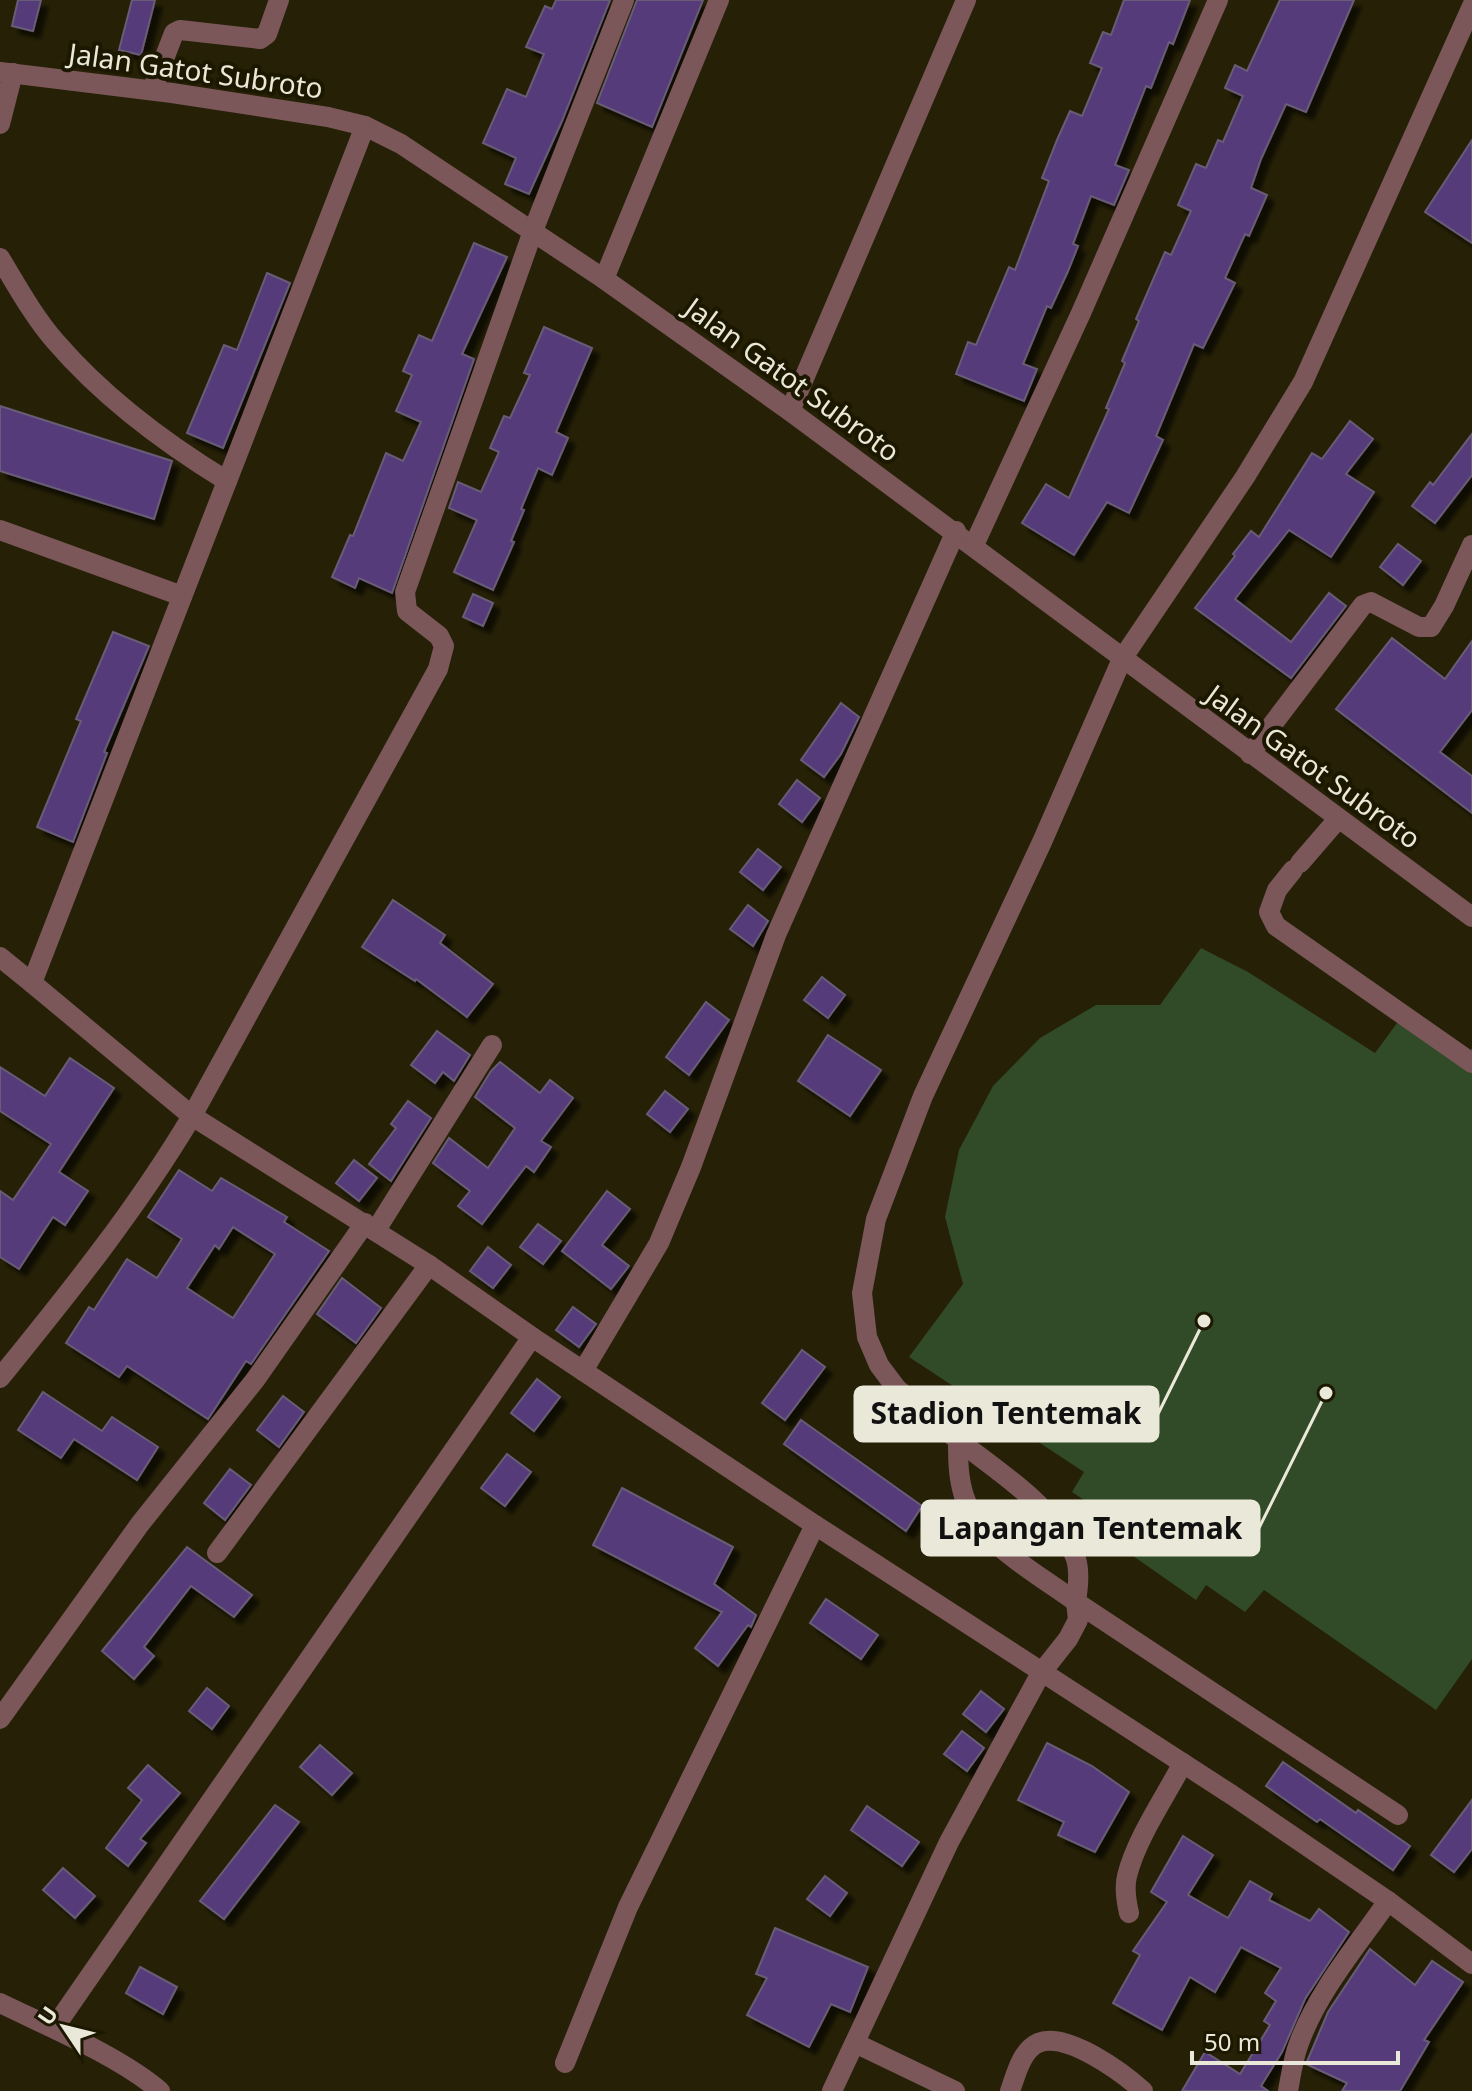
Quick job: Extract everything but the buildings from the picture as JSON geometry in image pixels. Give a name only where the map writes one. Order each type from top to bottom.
[{"type":"street","points":[[152,90],[174,33],[180,30],[260,39],[267,34],[279,0]]},
{"type":"street","points":[[0,1378],[98,1257],[158,1173],[443,656],[444,646],[439,636],[407,611],[405,592],[533,231],[624,0]]},
{"type":"street","points":[[604,279],[719,0]]},
{"type":"street","points":[[790,411],[966,0]]},
{"type":"street","points":[[974,545],[1081,313],[1218,0]]},
{"type":"street","points":[[832,2091],[949,1842],[1041,1673],[1068,1639],[1078,1620],[1076,1559],[1061,1531],[1040,1506],[897,1389],[879,1365],[867,1337],[862,1293],[876,1219],[923,1096],[1042,842],[1122,659],[1245,477],[1303,382],[1472,6]]},
{"type":"street","points":[[0,124],[6,72]]},
{"type":"street","name":"Jalan Gatot Subroto","points":[[6,72],[328,117],[365,126],[447,172],[604,279],[956,531],[1122,659],[1472,917]]},
{"type":"street","points":[[32,983],[365,126]]},
{"type":"street","points":[[0,258],[53,339],[108,397],[181,453],[227,481]]},
{"type":"street","points":[[0,530],[182,596]]},
{"type":"street","points":[[583,1371],[659,1243],[691,1167],[776,935],[956,531]]},
{"type":"street","points":[[1250,754],[1363,605],[1371,602],[1419,627],[1431,627],[1472,545]]},
{"type":"street","points":[[1338,819],[1277,890],[1269,912],[1276,926],[1472,1063]]},
{"type":"street","points":[[0,957],[192,1116],[370,1226],[815,1525],[1183,1763],[1388,1901],[1472,1964]]},
{"type":"street","points":[[0,1719],[140,1524],[255,1380],[370,1226],[492,1045]]},
{"type":"street","points":[[217,1553],[429,1265]]},
{"type":"street","points":[[54,2028],[532,1337]]},
{"type":"street","points":[[958,1440],[959,1479],[964,1498],[979,1525],[1005,1549],[1076,1602],[1398,1815]]},
{"type":"street","points":[[565,2063],[628,1907],[815,1525]]},
{"type":"street","points":[[1129,1913],[1125,1896],[1127,1876],[1183,1763]]},
{"type":"street","points":[[1288,2091],[1293,2063],[1307,2024],[1333,1979],[1388,1901]]},
{"type":"street","points":[[0,2003],[54,2028],[160,2091]]},
{"type":"street","points":[[1010,2091],[1027,2052],[1038,2043],[1051,2041],[1075,2046],[1099,2059],[1131,2079],[1143,2091]]},
{"type":"street","points":[[855,2043],[955,2091]]},
{"type":"green space","points":[[1201,948],[1248,972],[1375,1053],[1403,1015],[1464,1058],[1472,1048],[1472,1659],[1436,1710],[1264,1590],[1245,1612],[1206,1585],[1196,1600],[1113,1542],[1123,1526],[1072,1492],[1084,1472],[909,1357],[963,1284],[945,1217],[959,1150],[993,1086],[1040,1038],[1096,1005],[1160,1005]]},
{"type":"place","name":"Stadion Tentemak","points":[[1204,1321]]},
{"type":"place","name":"Lapangan Tentemak","points":[[1326,1393]]}]
